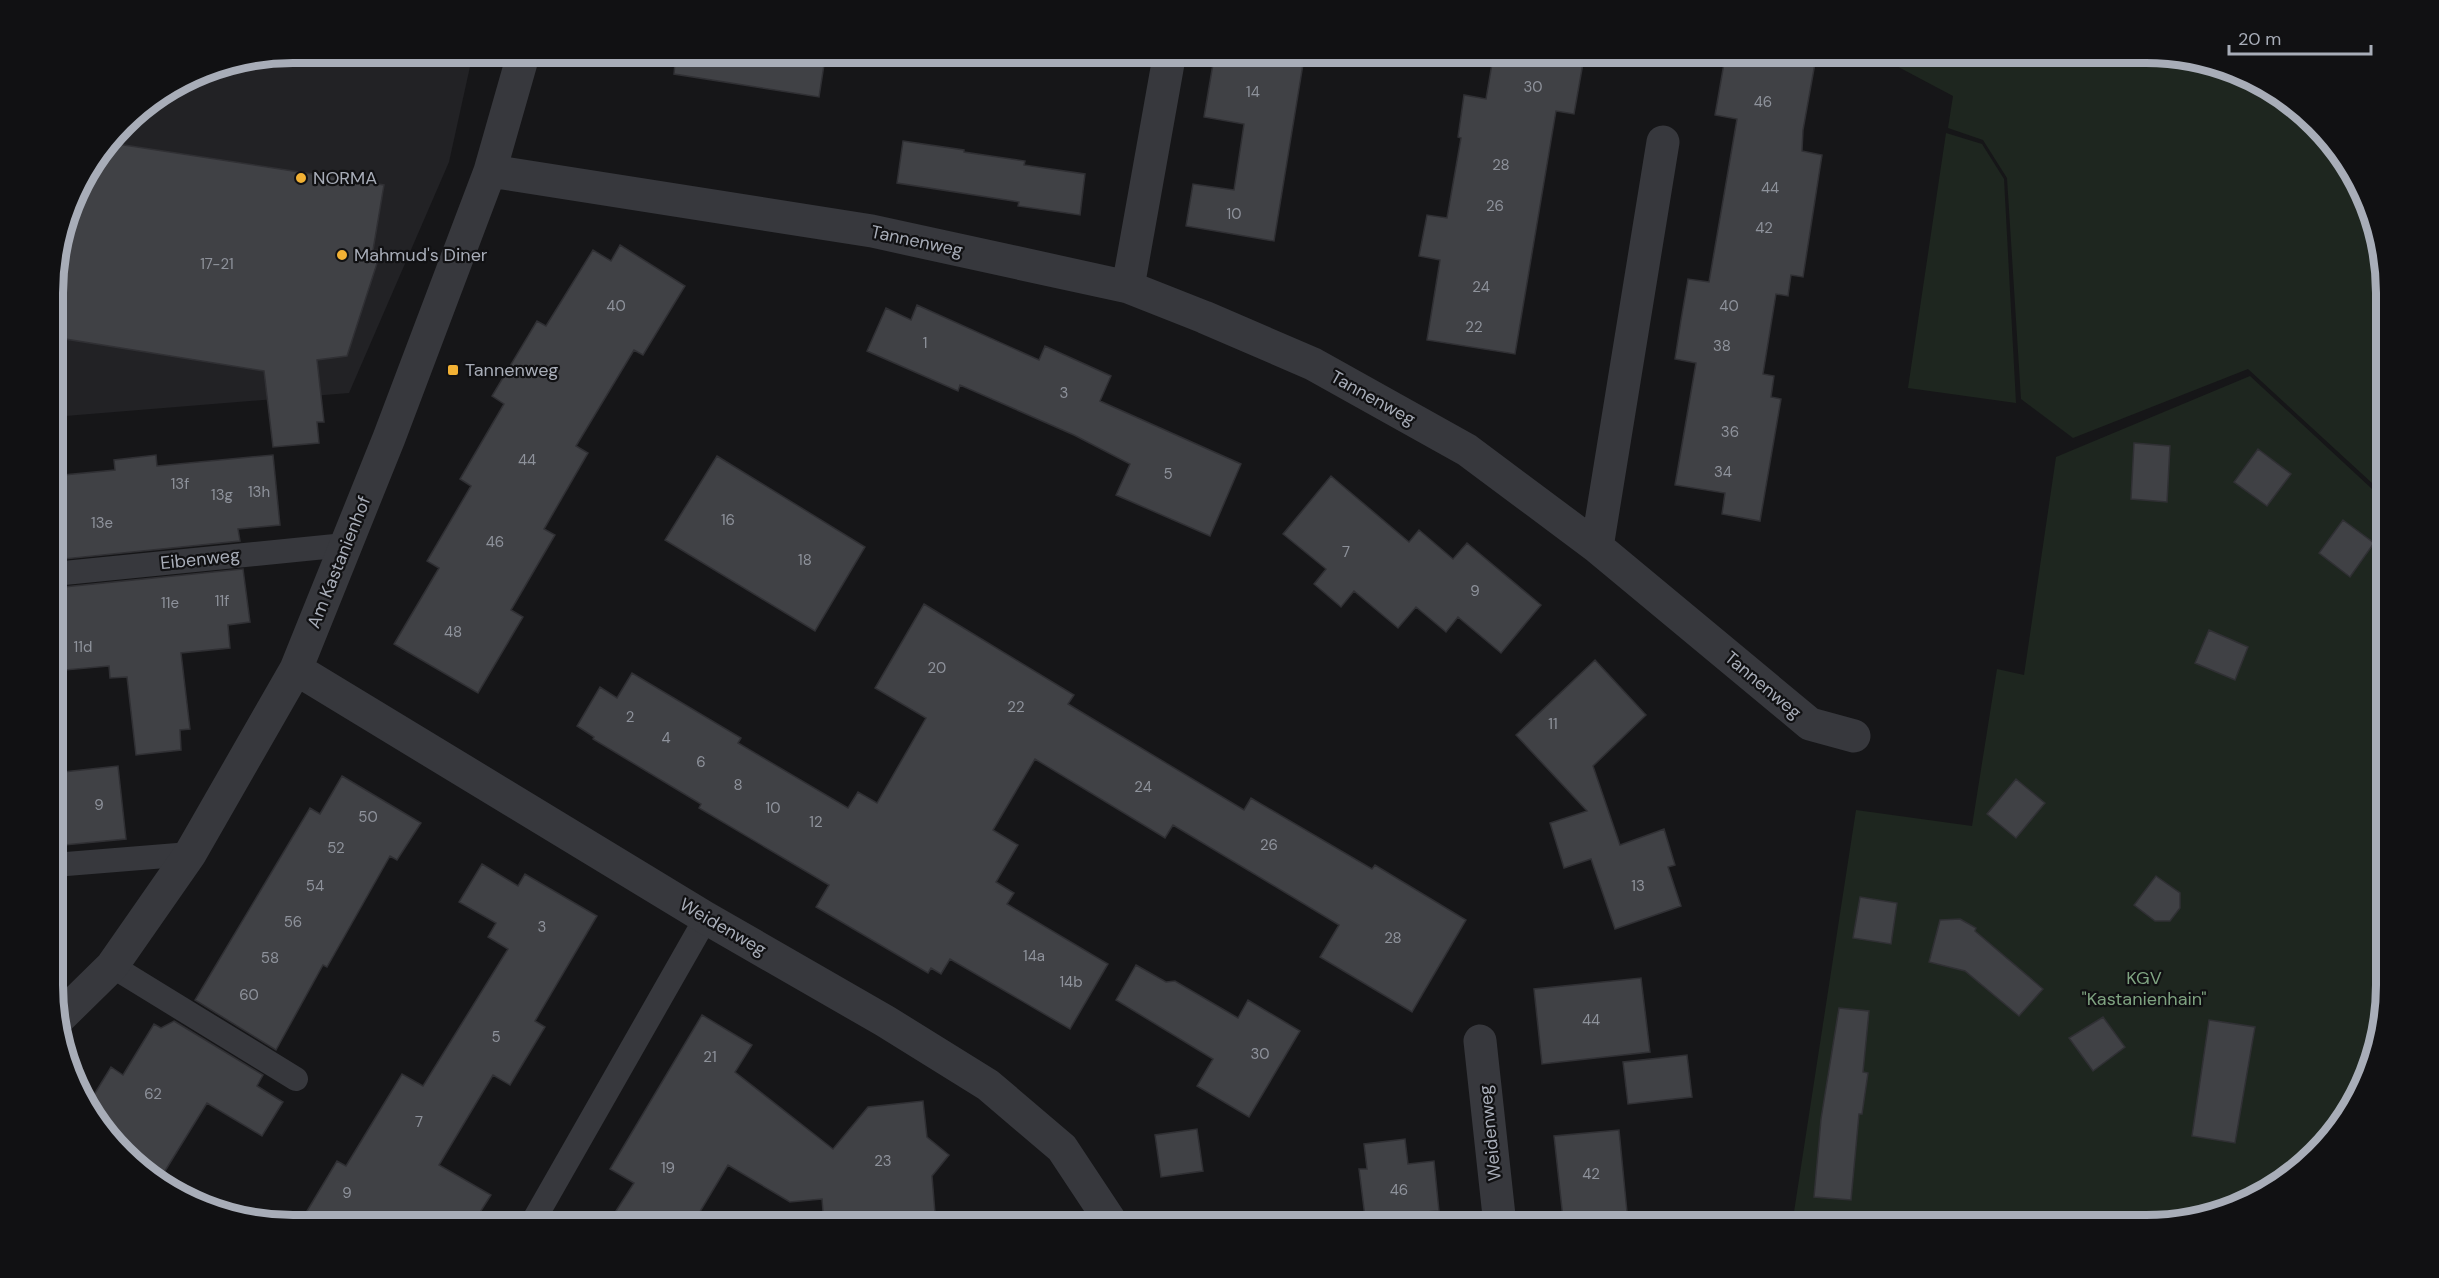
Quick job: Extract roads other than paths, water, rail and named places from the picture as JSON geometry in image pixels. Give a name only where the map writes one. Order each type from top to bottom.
[{"type":"street","name":"Am Kastanienhof","points":[[65,1012],[112,966],[190,854],[296,669],[417,368],[490,171],[521,63]]},
{"type":"street","points":[[1128,287],[1168,63]]},
{"type":"street","points":[[1597,547],[1663,142]]},
{"type":"street","name":"Tannenweg","points":[[490,171],[872,231],[1128,287],[1291,355],[1334,376],[1467,450],[1597,547],[1810,724],[1854,736]]},
{"type":"street","name":"Weidenweg","points":[[296,669],[706,918],[885,1021],[988,1085],[1062,1148],[1106,1215]]},
{"type":"street","name":"Weidenweg","points":[[1480,1041],[1499,1215]]},
{"type":"lane","name":"Eibenweg","points":[[63,573],[345,545]]},
{"type":"lane","points":[[63,864],[190,854]]},
{"type":"lane","points":[[537,1215],[706,918]]},
{"type":"lane","points":[[112,966],[296,1078]]},
{"type":"place","name":"NORMA","points":[[301,178]]},
{"type":"place","name":"Mahmud's Diner","points":[[342,255]]},
{"type":"place","name":"Tannenweg","points":[[453,370]]},
{"type":"park label","name":"KGV \"Kastanienhain\"","points":[[2144,988]]}]
